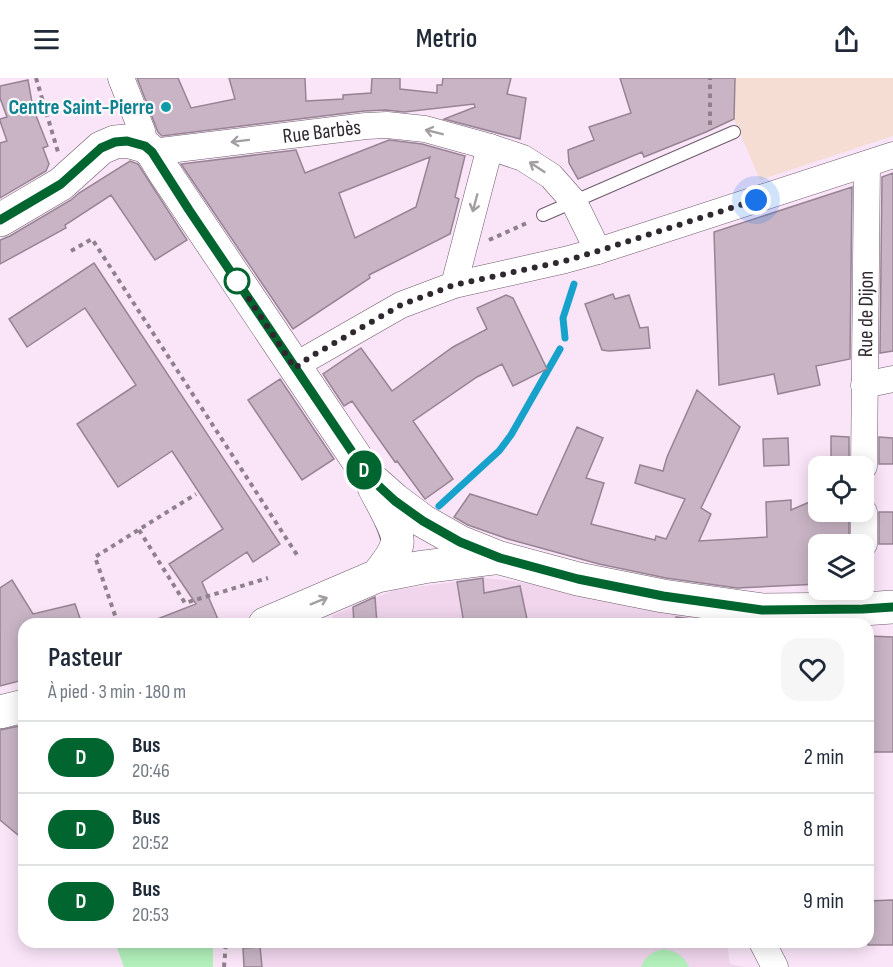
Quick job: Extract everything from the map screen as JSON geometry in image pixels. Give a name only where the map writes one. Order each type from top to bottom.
[{"type":"main road","points":[[0,220],[61,184],[101,148],[115,142],[127,141],[149,149],[369,477],[392,522],[398,542],[389,560],[377,576]]},
{"type":"main road","points":[[369,477],[395,501],[423,521],[460,542],[500,558],[578,579],[761,617],[873,602]]},
{"type":"main road","points":[[279,618],[377,576],[500,558]]},
{"type":"main road","points":[[0,712],[18,708]]},
{"type":"street","points":[[121,78],[149,149]]},
{"type":"street","name":"Rue Barbès","points":[[149,149],[366,126],[387,125],[426,129],[523,158],[551,176],[574,202],[598,251]]},
{"type":"street","points":[[454,285],[490,147]]},
{"type":"street","points":[[295,368],[401,305],[454,285],[565,261],[893,155]]},
{"type":"street","name":"Rue de Dijon","points":[[864,456],[867,164]]},
{"type":"street","points":[[864,385],[893,379]]},
{"type":"street","points":[[765,948],[775,967]]},
{"type":"lane","points":[[543,215],[734,132]]},
{"type":"path","points":[[36,78],[58,154]]},
{"type":"path","points":[[710,78],[710,143]]},
{"type":"path","points":[[463,252],[543,215]]},
{"type":"path","points":[[70,251],[92,239],[299,558]]},
{"type":"path","points":[[116,618],[96,557],[196,494]]},
{"type":"path","points":[[139,531],[185,603],[268,578]]},
{"type":"path","points":[[224,967],[226,948]]},
{"type":"shaded area","points":[[717,78],[893,78],[893,136],[760,180],[734,119],[712,129],[711,88]]},
{"type":"shaded area","points":[[483,578],[506,580],[705,618],[332,618],[333,615],[395,590]]},
{"type":"shaded area","points":[[243,948],[728,948],[730,964],[745,967],[244,967]]},
{"type":"green space","points":[[117,948],[213,948],[213,967],[124,967]]},
{"type":"green space","points":[[664,949],[679,955],[689,967],[641,967],[650,955]]},
{"type":"building","points":[[137,78],[178,78],[191,108],[235,99],[229,78],[305,78],[306,101],[343,99],[343,95],[371,93],[372,78],[400,78],[400,89],[437,93],[437,85],[442,85],[443,78],[511,78],[507,94],[526,98],[520,139],[444,119],[475,107],[474,104],[404,112],[364,111],[162,136],[158,132]]},
{"type":"building","points":[[620,78],[735,78],[734,119],[644,157],[642,152],[578,179],[569,163],[568,150],[594,140],[589,127],[631,113]]},
{"type":"building","points":[[28,80],[33,108],[48,146],[43,148],[49,164],[46,171],[0,198],[0,143],[7,141],[0,119],[7,117],[0,98],[0,86]]},
{"type":"building","points":[[389,140],[422,144],[465,156],[455,197],[459,199],[450,234],[369,275],[370,278],[293,329],[181,164],[296,150],[305,173]],"holes":[[[430,157],[416,207],[355,238],[339,193]]]},
{"type":"building","points":[[130,161],[138,164],[187,240],[155,260],[111,195],[65,225],[66,228],[0,264],[0,240],[71,200]]},
{"type":"building","points":[[893,173],[893,351],[880,353],[882,177]]},
{"type":"building","points":[[852,187],[850,359],[816,366],[820,385],[778,394],[774,374],[719,385],[714,232]]},
{"type":"building","points":[[94,263],[280,544],[253,562],[247,552],[202,582],[217,618],[160,618],[196,604],[169,564],[223,529],[172,451],[118,487],[77,424],[136,385],[85,308],[27,347],[9,319]]},
{"type":"building","points":[[613,294],[615,299],[629,295],[640,328],[648,327],[650,348],[602,350],[585,304]]},
{"type":"building","points":[[506,295],[513,298],[547,369],[513,386],[502,364],[477,377],[413,421],[453,479],[425,499],[397,461],[395,462],[352,401],[344,406],[323,374],[361,348],[392,391],[453,347],[487,329],[477,308]]},
{"type":"building","points":[[280,379],[334,459],[302,480],[248,400]]},
{"type":"building","points":[[697,390],[740,427],[701,508],[711,514],[699,541],[767,537],[766,502],[791,500],[791,510],[808,503],[808,522],[849,522],[849,534],[808,534],[808,585],[737,588],[666,578],[599,564],[508,539],[468,525],[454,517],[470,494],[537,515],[577,427],[603,438],[586,478],[604,483],[591,524],[655,540],[656,536],[666,539],[685,499],[635,483],[640,465],[663,471]]},
{"type":"building","points":[[831,436],[849,437],[849,456],[831,456]]},
{"type":"building","points":[[879,437],[893,438],[893,464],[879,464]]},
{"type":"building","points":[[788,438],[789,465],[764,466],[763,439]]},
{"type":"building","points":[[879,512],[893,512],[893,544],[879,544]]},
{"type":"building","points":[[483,578],[484,593],[520,586],[527,618],[463,618],[457,582]]},
{"type":"building","points":[[12,580],[33,614],[75,604],[80,618],[18,618],[18,681],[0,686],[0,588]]},
{"type":"building","points":[[375,597],[377,618],[354,618],[353,607]]},
{"type":"building","points":[[874,636],[893,637],[893,752],[874,752]]},
{"type":"building","points":[[18,726],[18,835],[0,820],[0,730]]},
{"type":"building","points":[[893,900],[893,945],[874,945],[874,901]]},
{"type":"building","points":[[243,948],[260,948],[262,967],[244,967]]},
{"type":"waterway","points":[[565,338],[563,318],[574,284]]},
{"type":"waterway","points":[[439,506],[499,451],[511,435],[560,349]]},
{"type":"bus line","name":"D","points":[[0,220],[61,184],[101,148],[115,142],[127,141],[145,146],[152,152],[369,477],[395,501],[423,521],[460,542],[500,558],[578,579],[663,596],[762,610],[893,607]]},
{"type":"place","name":"Centre Saint-Pierre","points":[[166,107]]},
{"type":"route","points":[[237,281],[295,368],[401,305],[454,285],[565,261],[756,200]]}]
